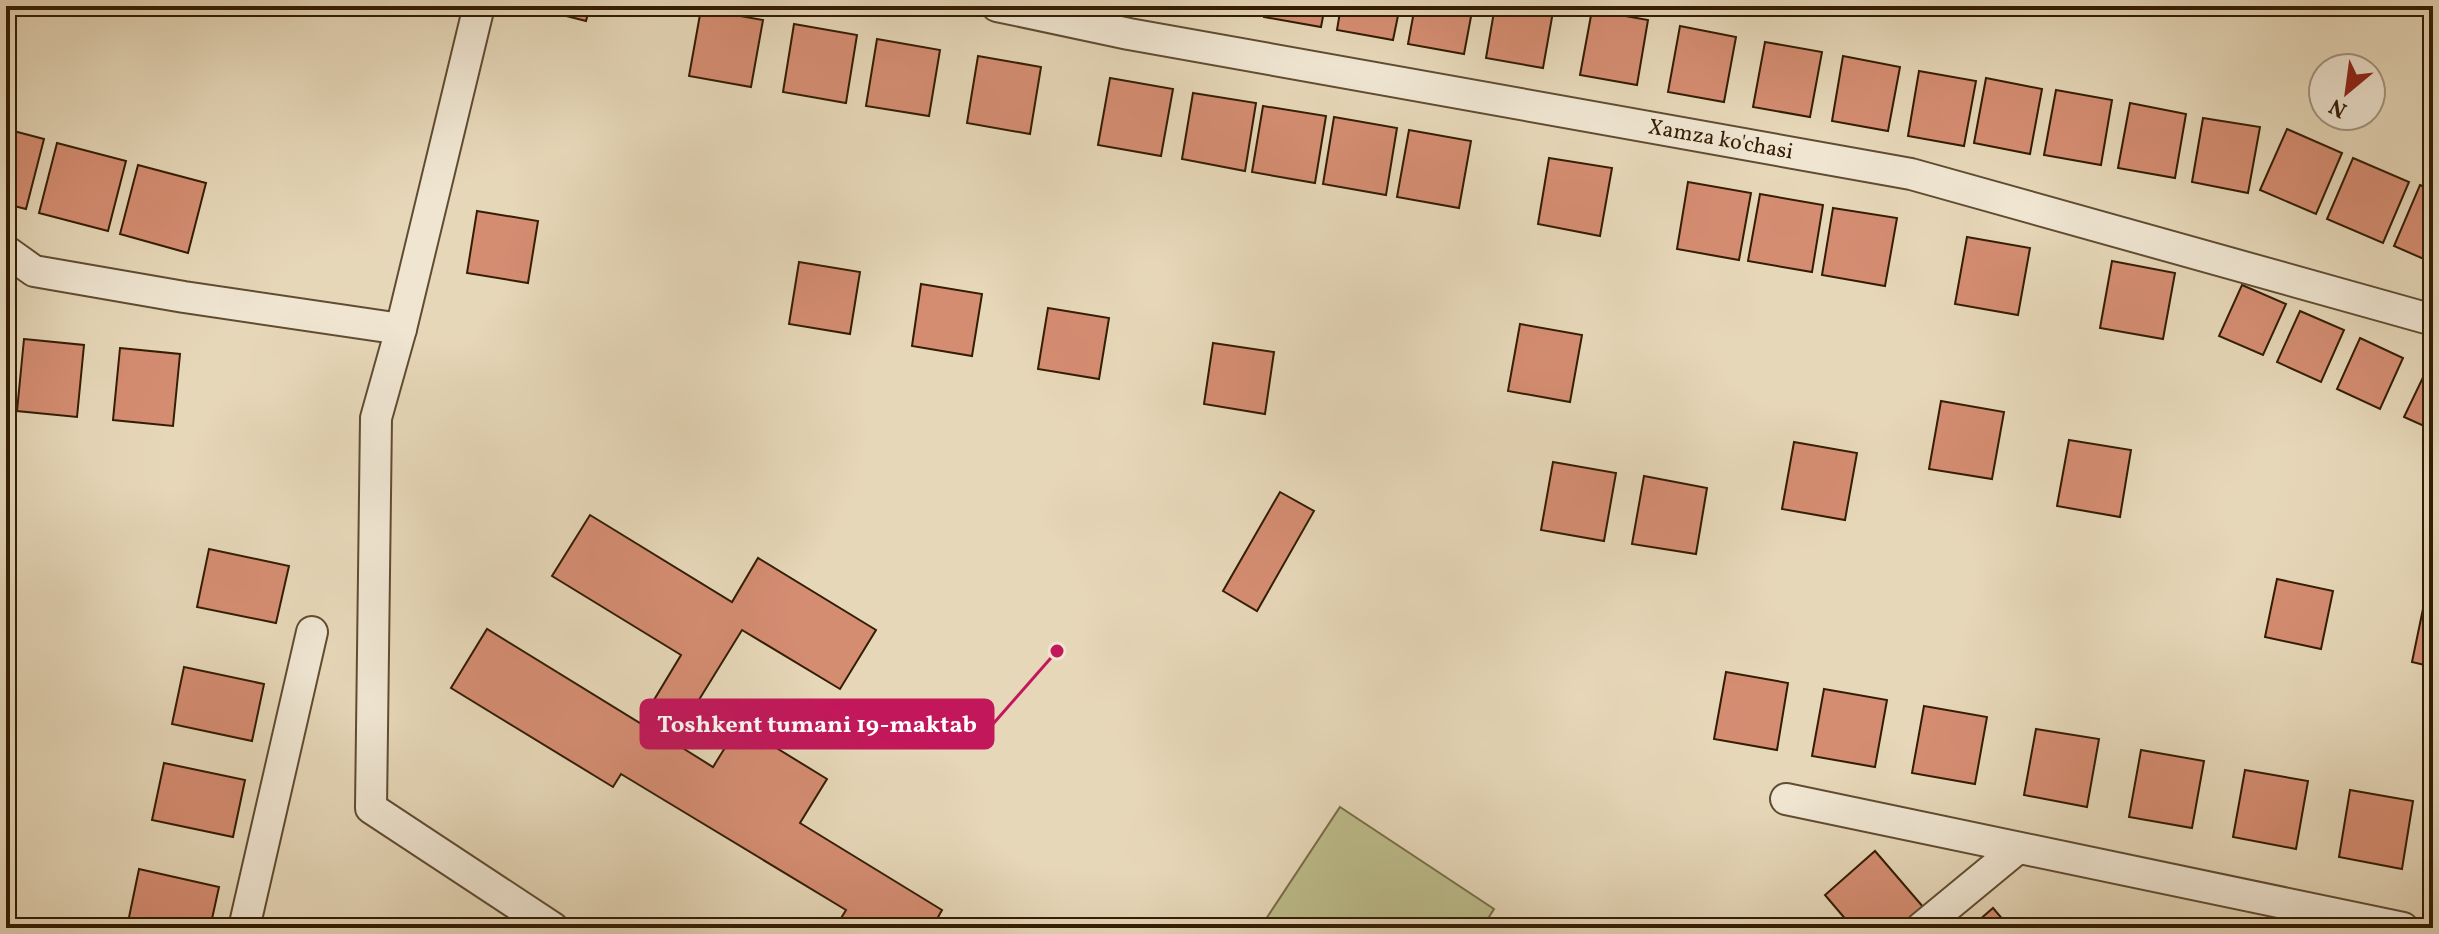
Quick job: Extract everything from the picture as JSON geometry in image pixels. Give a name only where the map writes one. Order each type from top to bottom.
[{"type":"street","points":[[479,6],[401,329],[376,418],[371,808],[553,928]]},
{"type":"street","name":"Xamza ko'chasi","points":[[997,6],[1129,34],[1911,174],[2433,320]]},
{"type":"street","points":[[6,251],[34,271],[401,329]]},
{"type":"street","points":[[244,928],[312,632]]},
{"type":"street","points":[[1786,799],[2403,928]]},
{"type":"street","points":[[1921,928],[2018,848]]},
{"type":"green space","points":[[1340,807],[1494,909],[1482,928],[1260,928]]},
{"type":"building","points":[[527,6],[590,6],[586,21]]},
{"type":"building","points":[[1202,6],[1255,6],[1253,15]]},
{"type":"building","points":[[1266,6],[1325,6],[1321,27],[1264,17]]},
{"type":"building","points":[[1341,6],[1400,6],[1393,40],[1337,30]]},
{"type":"building","points":[[1415,6],[1473,6],[1464,54],[1408,44]]},
{"type":"building","points":[[1495,6],[1554,6],[1543,68],[1486,58]]},
{"type":"building","points":[[701,9],[763,20],[751,87],[689,76]]},
{"type":"building","points":[[1592,10],[1648,20],[1637,85],[1580,75]]},
{"type":"building","points":[[794,24],[857,35],[846,103],[783,92]]},
{"type":"building","points":[[1680,26],[1736,37],[1724,102],[1668,92]]},
{"type":"building","points":[[877,39],[940,50],[929,116],[866,106]]},
{"type":"building","points":[[1765,42],[1822,52],[1810,117],[1753,107]]},
{"type":"building","points":[[978,56],[1041,67],[1030,134],[967,123]]},
{"type":"building","points":[[1843,56],[1900,67],[1888,131],[1832,121]]},
{"type":"building","points":[[1919,71],[1976,81],[1964,146],[1908,136]]},
{"type":"building","points":[[1110,78],[1173,89],[1161,156],[1098,145]]},
{"type":"building","points":[[1986,78],[2042,89],[2030,154],[1974,143]]},
{"type":"building","points":[[2056,90],[2112,100],[2101,165],[2044,155]]},
{"type":"building","points":[[1193,93],[1256,103],[1245,171],[1182,159]]},
{"type":"building","points":[[2130,103],[2186,114],[2175,178],[2118,168]]},
{"type":"building","points":[[1263,106],[1326,116],[1315,183],[1252,172]]},
{"type":"building","points":[[1334,117],[1397,128],[1386,195],[1323,184]]},
{"type":"building","points":[[2203,118],[2260,127],[2248,193],[2192,182]]},
{"type":"building","points":[[6,129],[44,139],[26,209],[6,204]]},
{"type":"building","points":[[2287,129],[2342,153],[2316,214],[2260,190]]},
{"type":"building","points":[[1409,130],[1471,141],[1459,208],[1397,197]]},
{"type":"building","points":[[57,143],[126,161],[108,231],[39,213]]},
{"type":"building","points":[[1549,158],[1612,168],[1600,236],[1538,224]]},
{"type":"building","points":[[2353,158],[2409,182],[2383,243],[2327,219]]},
{"type":"building","points":[[138,165],[206,183],[188,253],[120,234]]},
{"type":"building","points":[[1688,182],[1751,193],[1739,260],[1677,249]]},
{"type":"building","points":[[2420,185],[2433,191],[2433,263],[2394,246]]},
{"type":"building","points":[[1760,194],[1823,205],[1812,272],[1748,261]]},
{"type":"building","points":[[1833,208],[1897,218],[1885,286],[1822,275]]},
{"type":"building","points":[[477,211],[538,221],[528,283],[467,273]]},
{"type":"building","points":[[1967,237],[2030,248],[2018,315],[1955,304]]},
{"type":"building","points":[[2112,261],[2175,273],[2163,339],[2100,328]]},
{"type":"building","points":[[799,262],[860,272],[850,334],[789,324]]},
{"type":"building","points":[[921,284],[982,294],[972,356],[912,346]]},
{"type":"building","points":[[2242,285],[2286,304],[2263,355],[2219,336]]},
{"type":"building","points":[[1048,308],[1109,318],[1099,379],[1038,369]]},
{"type":"building","points":[[2300,311],[2344,330],[2321,382],[2277,362]]},
{"type":"building","points":[[1520,324],[1582,335],[1570,402],[1508,391]]},
{"type":"building","points":[[2360,338],[2403,358],[2380,409],[2337,389]]},
{"type":"building","points":[[24,339],[84,345],[77,417],[17,411]]},
{"type":"building","points":[[1213,343],[1274,352],[1265,414],[1204,404]]},
{"type":"building","points":[[120,348],[180,354],[173,426],[113,420]]},
{"type":"building","points":[[2428,367],[2433,369],[2433,430],[2404,417]]},
{"type":"building","points":[[1941,401],[2004,412],[1992,479],[1929,469]]},
{"type":"building","points":[[2069,440],[2131,450],[2120,517],[2057,506]]},
{"type":"building","points":[[1794,442],[1857,453],[1845,520],[1782,509]]},
{"type":"building","points":[[1553,462],[1616,473],[1604,541],[1541,530]]},
{"type":"building","points":[[1644,476],[1707,488],[1696,554],[1632,544]]},
{"type":"building","points":[[1280,492],[1314,511],[1257,611],[1223,591]]},
{"type":"building","points":[[590,515],[732,602],[758,558],[876,630],[840,689],[742,630],[673,742],[713,767],[739,725],[827,779],[800,823],[942,910],[932,928],[835,928],[846,910],[621,774],[613,787],[451,688],[487,629],[640,723],[681,655],[552,576]]},
{"type":"building","points":[[209,549],[289,566],[276,623],[197,607]]},
{"type":"building","points":[[2277,579],[2333,591],[2321,649],[2265,637]]},
{"type":"building","points":[[2424,604],[2433,605],[2433,667],[2412,662]]},
{"type":"building","points":[[184,667],[264,684],[252,741],[172,724]]},
{"type":"building","points":[[1726,672],[1788,683],[1777,750],[1714,739]]},
{"type":"building","points":[[1824,689],[1887,700],[1875,767],[1812,756]]},
{"type":"building","points":[[1924,706],[1987,717],[1975,784],[1912,773]]},
{"type":"building","points":[[2036,729],[2099,739],[2087,807],[2024,795]]},
{"type":"building","points":[[2141,750],[2204,761],[2192,828],[2129,817]]},
{"type":"building","points":[[164,763],[245,780],[233,837],[152,820]]},
{"type":"building","points":[[2245,770],[2308,781],[2296,849],[2233,837]]},
{"type":"building","points":[[2350,790],[2413,801],[2402,869],[2339,857]]},
{"type":"building","points":[[1875,851],[1924,908],[1900,928],[1853,928],[1825,895]]},
{"type":"building","points":[[139,869],[219,887],[210,928],[127,927]]},
{"type":"building","points":[[1993,908],[2010,928],[1970,928]]},
{"type":"place","name":"Toshkent tumani 19-maktab","points":[[1057,651]]}]
